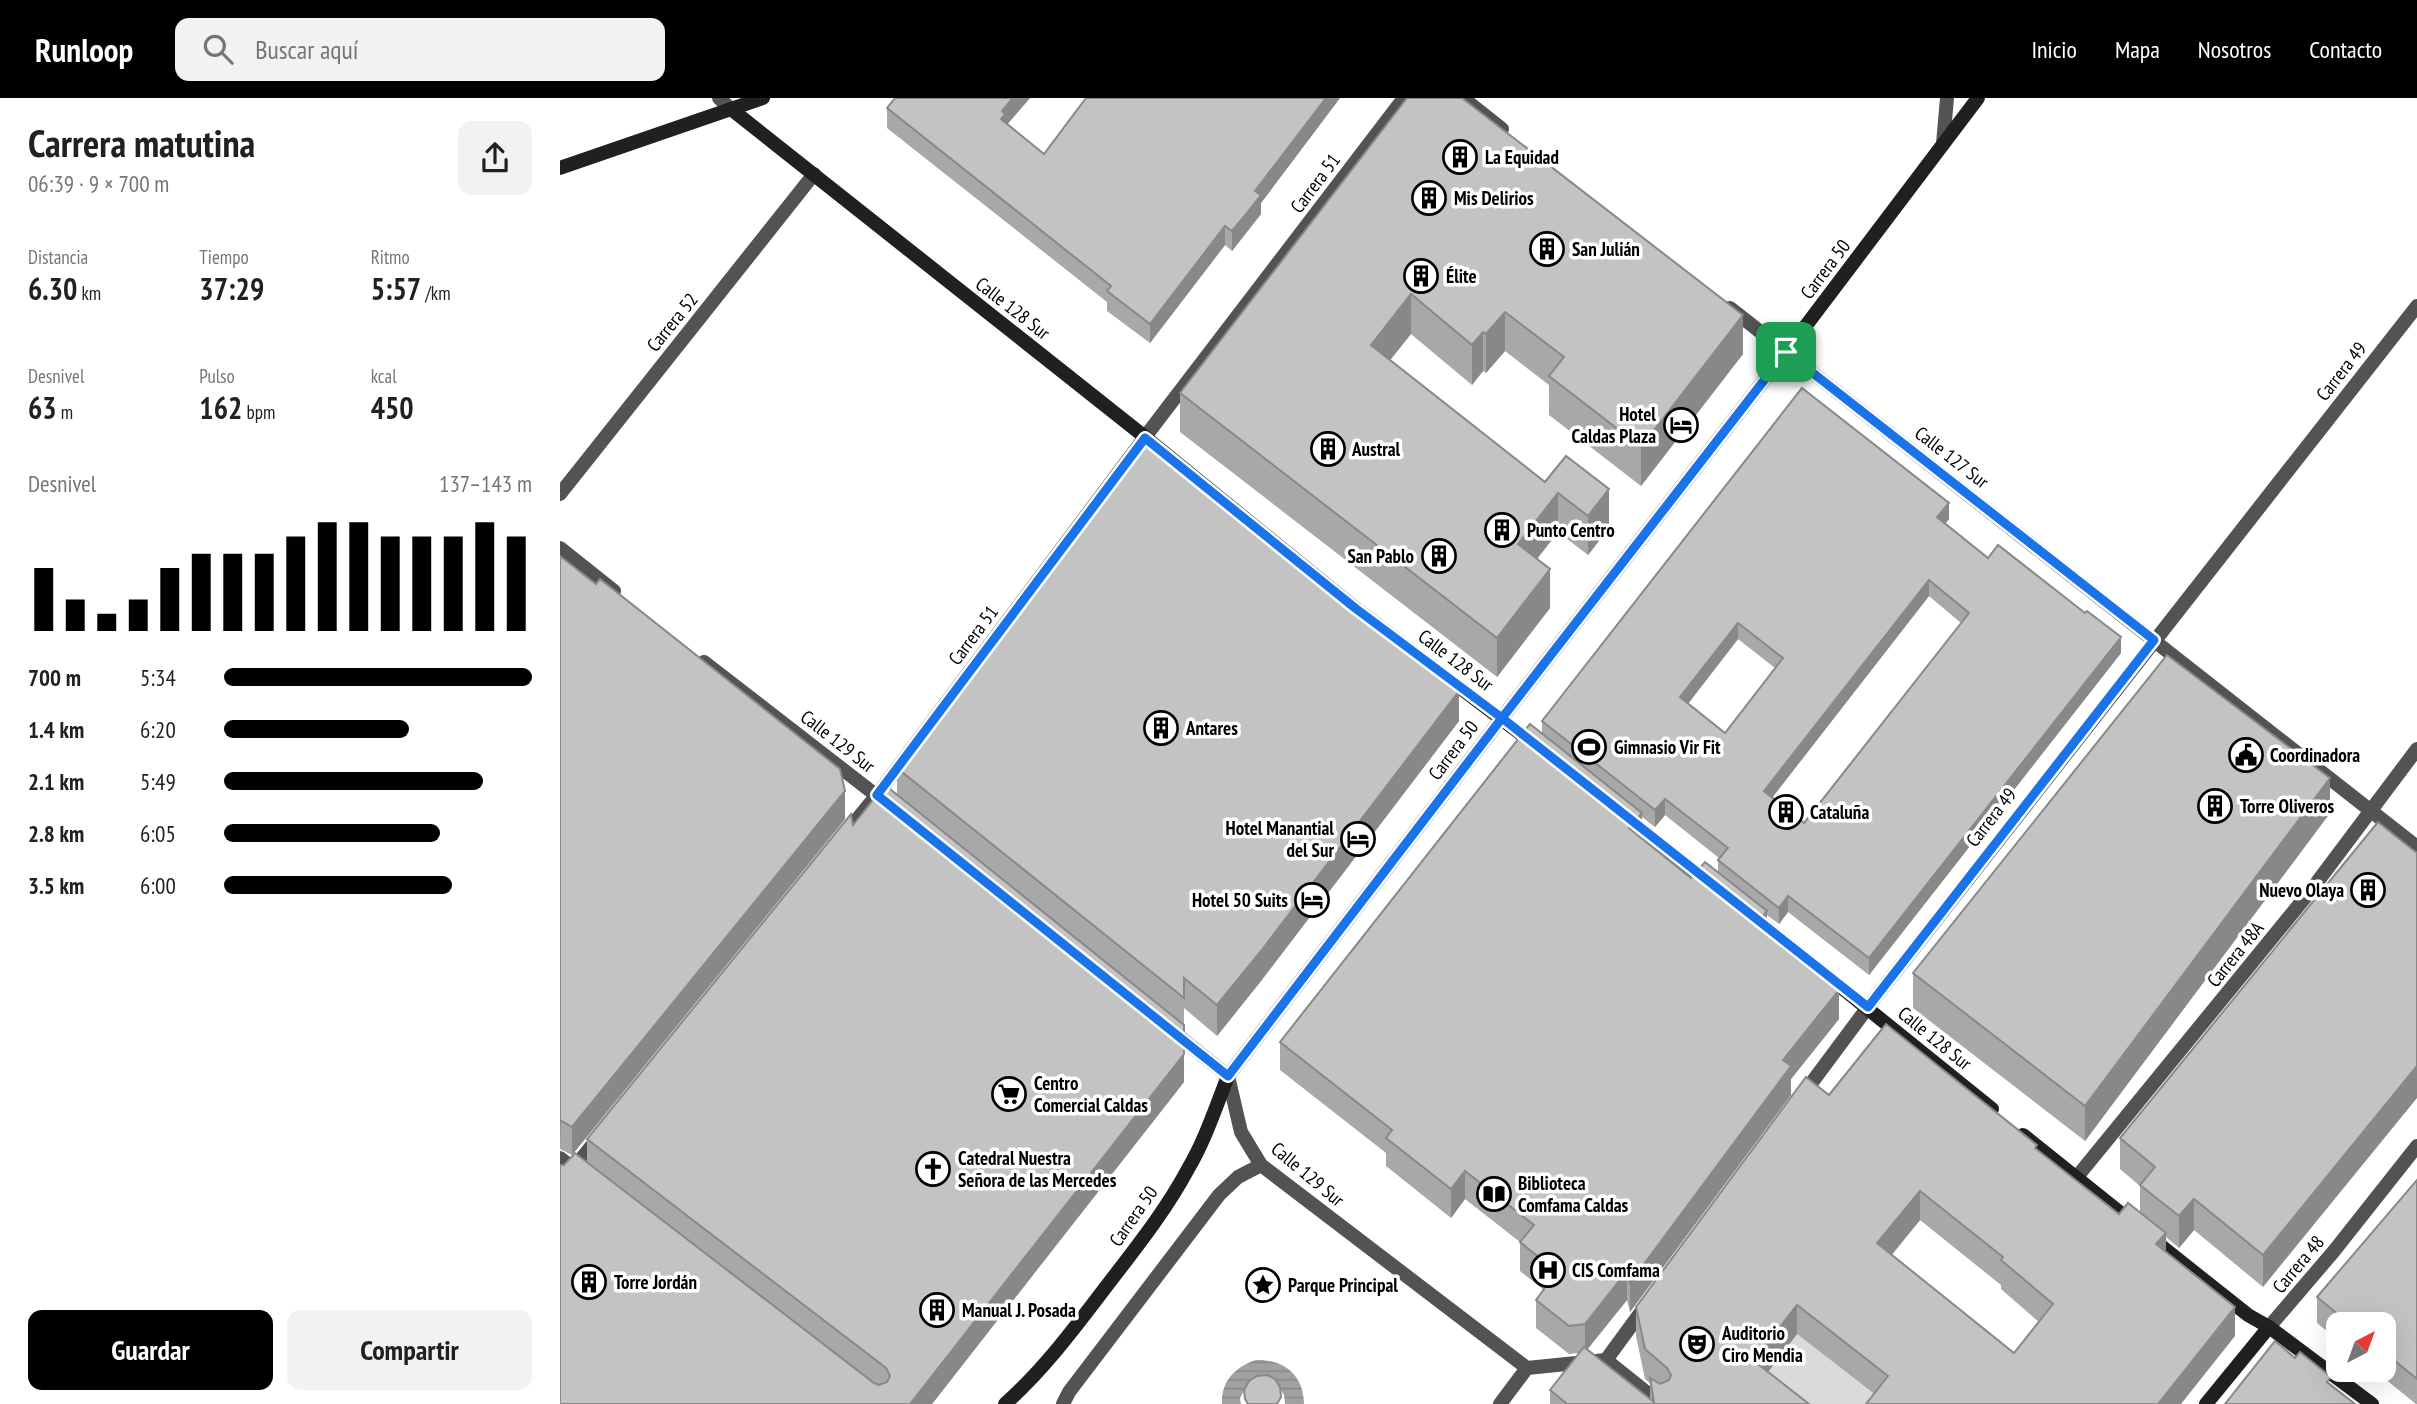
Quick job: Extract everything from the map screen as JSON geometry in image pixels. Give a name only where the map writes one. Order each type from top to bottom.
[{"type":"main road","points":[[560,168],[763,98]]},
{"type":"main road","name":"Carrera 50","points":[[1005,1404],[1030,1382],[1069,1336],[1171,1197],[1195,1156],[1228,1076],[1786,352],[1978,98]]},
{"type":"main road","name":"Calle 128 Sur","points":[[731,109],[1355,608],[1543,751]]},
{"type":"main road","points":[[1616,809],[1721,892]]},
{"type":"main road","name":"Calle 128 Sur","points":[[1742,908],[2248,1315],[2269,1327],[2372,1404]]},
{"type":"main road","name":"Carrera 48","points":[[2206,1404],[2269,1327]]},
{"type":"street","name":"Calle 128 Sur","points":[[719,98],[731,109]]},
{"type":"street","name":"Carrera 51","points":[[834,848],[877,795],[1404,98]]},
{"type":"street","points":[[1463,98],[1517,140]]},
{"type":"street","points":[[1943,144],[1947,98]]},
{"type":"street","name":"Carrera 52","points":[[560,494],[814,174]]},
{"type":"street","name":"Calle 127 Sur","points":[[1722,301],[2417,847]]},
{"type":"street","name":"Carrera 49","points":[[1794,1106],[1868,1007],[2417,306]]},
{"type":"street","points":[[560,548],[629,604]]},
{"type":"street","name":"Calle 129 Sur","points":[[692,653],[898,812]]},
{"type":"street","name":"Carrera 48A","points":[[2076,1178],[2312,889],[2417,749]]},
{"type":"street","points":[[1155,1017],[1228,1076]]},
{"type":"street","name":"Calle 129 Sur","points":[[1228,1076],[1241,1132],[1261,1165],[1527,1368]]},
{"type":"street","points":[[560,1185],[608,1125]]},
{"type":"street","name":"Carrera 48","points":[[2269,1327],[2334,1251],[2417,1146]]},
{"type":"street","points":[[560,1158],[595,1185]]},
{"type":"street","points":[[1063,1404],[1069,1392],[1219,1195],[1238,1177],[1261,1165]]},
{"type":"street","points":[[1606,1360],[1655,1293]]},
{"type":"street","points":[[1500,1404],[1527,1368],[1606,1360],[1661,1404]]},
{"type":"shaded area","points":[[1797,1334],[1886,1404],[1771,1404],[1753,1390]]},
{"type":"shaded area","points":[[1256,1360],[1275,1362],[1290,1371],[1300,1385],[1304,1404],[1285,1404],[1284,1395],[1278,1386],[1246,1387],[1240,1398],[1241,1404],[1222,1404],[1224,1388],[1231,1376]]},
{"type":"building","points":[[895,98],[1013,98],[1002,111],[1005,114],[1001,119],[1044,154],[1086,98],[1326,98],[1255,191],[1261,195],[1232,231],[1225,226],[1150,324],[1107,291],[1111,286],[887,108]]},
{"type":"building","points":[[1407,98],[1462,98],[1743,315],[1641,447],[1549,376],[1564,357],[1505,312],[1486,334],[1483,332],[1472,345],[1411,294],[1371,345],[1545,482],[1566,456],[1609,489],[1588,516],[1558,493],[1518,544],[1550,569],[1497,638],[1180,393]]},
{"type":"building","points":[[1802,388],[1949,503],[1937,517],[1988,558],[1998,545],[2085,613],[2087,611],[2121,637],[1869,958],[1788,896],[1779,908],[1718,860],[1728,848],[1665,799],[1655,810],[1542,721]],"holes":[[[1929,580],[1969,613],[1804,823],[1764,791]],[[1738,623],[1783,658],[1725,733],[1680,697]]]},
{"type":"building","points":[[1147,444],[1459,691],[1217,1005],[1184,978],[1184,998],[897,768]]},
{"type":"building","points":[[560,556],[596,584],[600,579],[840,769],[845,791],[572,1127],[560,1120]]},
{"type":"building","points":[[2167,655],[2330,778],[2085,1106],[1913,973]]},
{"type":"building","points":[[1530,724],[1642,813],[1629,828],[1691,878],[1705,862],[1767,911],[1758,922],[1769,931],[1766,934],[1839,990],[1783,1060],[1791,1066],[1630,1283],[1627,1271],[1585,1324],[1569,1326],[1536,1300],[1544,1289],[1551,1267],[1520,1242],[1534,1225],[1465,1171],[1451,1189],[1386,1138],[1392,1130],[1280,1042]]},
{"type":"building","points":[[885,785],[1184,1025],[1184,1054],[910,1404],[560,1404],[560,1165],[564,1165],[575,1153],[874,1383],[879,1385],[887,1382],[890,1376],[886,1368],[587,1139],[851,814],[853,825]]},
{"type":"building","points":[[2378,822],[2417,853],[2417,1066],[2263,1255],[2194,1199],[2179,1216],[2140,1185],[2155,1167],[2120,1138]]},
{"type":"building","points":[[1886,1024],[2119,1214],[2128,1203],[2166,1233],[2156,1244],[2235,1307],[2158,1404],[1866,1404],[1888,1376],[1797,1305],[1754,1361],[1809,1404],[1566,1404],[1550,1390],[1584,1347],[1654,1402],[1650,1378],[1660,1384],[1669,1380],[1671,1375],[1667,1368],[1645,1349],[1636,1307],[1806,1077],[1829,1095]],"holes":[[[1920,1191],[2003,1257],[2001,1260],[2053,1304],[2014,1353],[1877,1243]]]},
{"type":"building","points":[[2417,1180],[2417,1379],[2396,1362],[2396,1312],[2335,1312],[2317,1297]]},
{"type":"building","points":[[2275,1341],[2295,1358],[2300,1352],[2326,1373],[2326,1382],[2355,1404],[2225,1404]]},
{"type":"building","points":[[1267,1375],[1275,1379],[1280,1387],[1281,1397],[1277,1404],[1248,1404],[1244,1390],[1249,1381],[1257,1376]]},
{"type":"place","name":"La Equidad","points":[[1460,157]]},
{"type":"place","name":"Mis Delirios","points":[[1429,198]]},
{"type":"place","name":"San Julián","points":[[1547,249]]},
{"type":"place","name":"Élite","points":[[1421,276]]},
{"type":"place","name":"Hotel Caldas Plaza","points":[[1681,425]]},
{"type":"place","name":"Austral","points":[[1328,449]]},
{"type":"place","name":"Punto Centro","points":[[1502,530]]},
{"type":"place","name":"San Pablo","points":[[1439,556]]},
{"type":"place","name":"Antares","points":[[1161,728]]},
{"type":"place","name":"Gimnasio Vir Fit","points":[[1589,747]]},
{"type":"place","name":"Coordinadora","points":[[2246,755]]},
{"type":"place","name":"Torre Oliveros","points":[[2215,806]]},
{"type":"place","name":"Cataluña","points":[[1786,812]]},
{"type":"place","name":"Hotel Manantial del Sur","points":[[1358,839]]},
{"type":"place","name":"Nuevo Olaya","points":[[2368,890]]},
{"type":"place","name":"Hotel 50 Suits","points":[[1312,900]]},
{"type":"place","name":"Centro Comercial Caldas","points":[[1009,1094]]},
{"type":"place","name":"Catedral Nuestra Señora de las Mercedes","points":[[933,1169]]},
{"type":"place","name":"Biblioteca Comfama Caldas","points":[[1494,1194]]},
{"type":"place","name":"CIS Comfama","points":[[1548,1270]]},
{"type":"place","name":"Torre Jordán","points":[[589,1282]]},
{"type":"place","name":"Parque Principal","points":[[1263,1285]]},
{"type":"place","name":"Manual J. Posada","points":[[937,1310]]},
{"type":"place","name":"Auditorio Ciro Mendia","points":[[1697,1344]]},
{"type":"route","points":[[1786,352],[1502,718],[1228,1076],[877,795],[1145,438],[1355,608],[1502,718],[1868,1007],[2154,640],[1786,352]]}]
